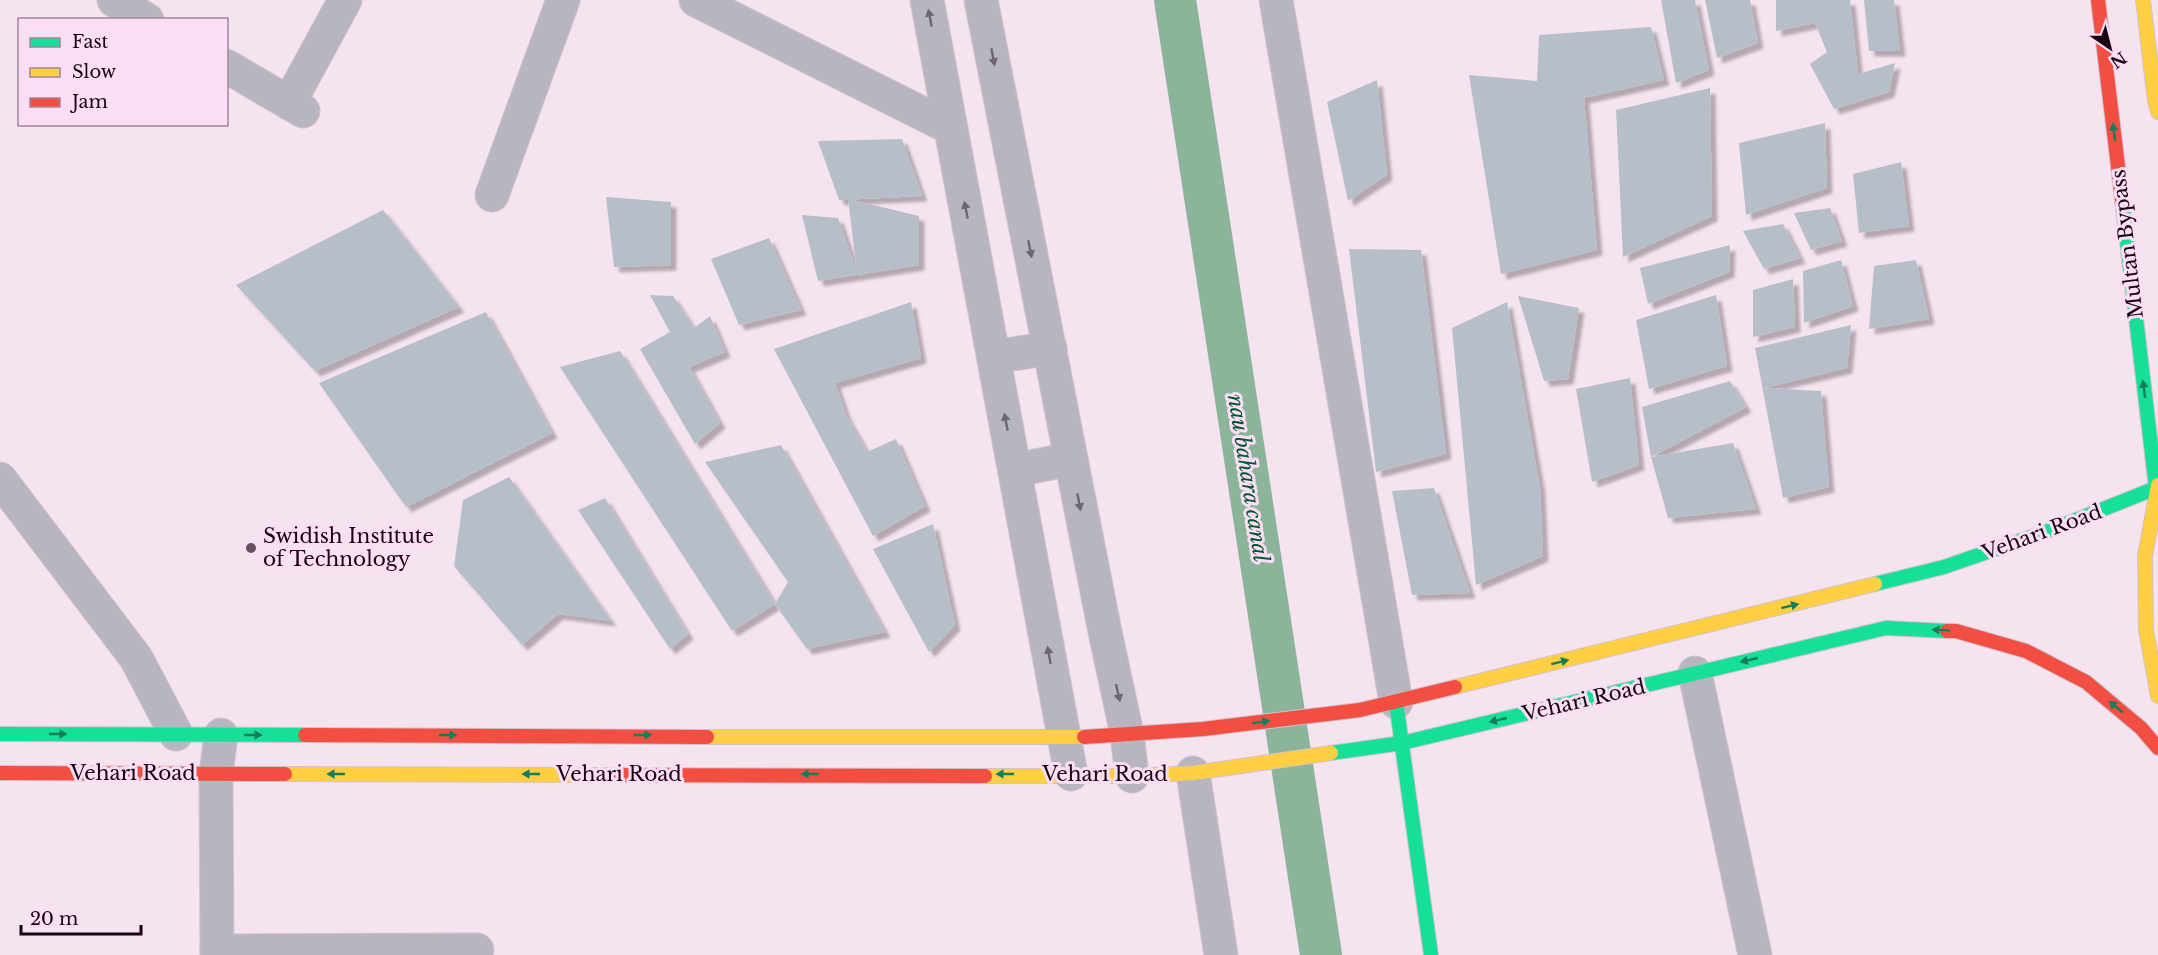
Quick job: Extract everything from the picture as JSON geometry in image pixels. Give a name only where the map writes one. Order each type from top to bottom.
[{"type":"main road","name":"Multan Bypass","points":[[2098,0],[2157,487],[2145,556],[2146,620],[2158,696]]},
{"type":"main road","points":[[2143,0],[2158,112]]},
{"type":"main road","name":"Vehari Road","points":[[0,734],[1064,738],[1203,729],[1360,710],[1944,567],[2051,530],[2157,487]]},
{"type":"main road","name":"Vehari Road","points":[[0,773],[1071,774],[1132,776],[1201,771],[1402,743],[1886,628],[1956,631],[2026,651],[2086,682],[2141,728],[2158,748]]},
{"type":"main road","points":[[1396,702],[1431,955]]},
{"type":"street","points":[[114,0],[144,18]]},
{"type":"street","points":[[228,67],[296,107],[345,0]]},
{"type":"street","points":[[492,195],[563,0]]},
{"type":"street","points":[[696,0],[951,128]]},
{"type":"street","points":[[927,0],[1071,774]]},
{"type":"street","points":[[981,0],[1104,632],[1127,734],[1132,776]]},
{"type":"street","points":[[1276,0],[1396,702]]},
{"type":"street","points":[[994,357],[1050,348]]},
{"type":"street","points":[[1015,470],[1071,459]]},
{"type":"street","points":[[0,479],[136,658],[176,734]]},
{"type":"street","points":[[1695,673],[1755,955]]},
{"type":"street","points":[[221,735],[216,774],[217,953],[477,950]]},
{"type":"street","points":[[1201,771],[1221,955]]},
{"type":"building","points":[[1661,0],[1695,0],[1709,70],[1676,83]]},
{"type":"building","points":[[1705,0],[1750,0],[1758,43],[1717,58]]},
{"type":"building","points":[[1776,0],[1850,0],[1858,74],[1895,63],[1889,92],[1834,109],[1810,64],[1827,52],[1815,23],[1776,31]]},
{"type":"building","points":[[1864,0],[1894,0],[1900,51],[1869,51]]},
{"type":"building","points":[[1651,27],[1664,80],[1584,98],[1597,250],[1501,274],[1469,75],[1537,81],[1539,35]]},
{"type":"building","points":[[1377,80],[1387,175],[1348,201],[1327,102]]},
{"type":"building","points":[[1710,88],[1712,216],[1623,257],[1616,110]]},
{"type":"building","points":[[1825,123],[1827,188],[1746,215],[1739,143]]},
{"type":"building","points":[[902,139],[922,196],[839,200],[818,141]]},
{"type":"building","points":[[1901,162],[1909,226],[1859,233],[1853,174]]},
{"type":"building","points":[[606,197],[671,202],[671,265],[614,267]]},
{"type":"building","points":[[848,199],[919,216],[919,265],[818,281],[802,215],[838,218],[857,273]]},
{"type":"building","points":[[1830,208],[1842,241],[1811,250],[1794,213]]},
{"type":"building","points":[[383,210],[459,307],[315,371],[236,285]]},
{"type":"building","points":[[1783,224],[1800,258],[1764,269],[1743,231]]},
{"type":"building","points":[[769,238],[801,310],[739,325],[711,259]]},
{"type":"building","points":[[1730,245],[1729,272],[1648,304],[1640,268]]},
{"type":"building","points":[[1349,249],[1421,250],[1446,454],[1376,472]]},
{"type":"building","points":[[1841,260],[1853,306],[1804,323],[1803,271]]},
{"type":"building","points":[[1916,260],[1929,319],[1869,329],[1874,266]]},
{"type":"building","points":[[1793,279],[1795,327],[1753,337],[1753,290]]},
{"type":"building","points":[[650,295],[673,296],[694,328],[710,316],[725,352],[689,367],[720,423],[695,444],[640,349],[670,332]]},
{"type":"building","points":[[1716,295],[1727,366],[1649,389],[1636,320]]},
{"type":"building","points":[[1518,296],[1579,308],[1568,379],[1544,381]]},
{"type":"building","points":[[911,302],[921,358],[835,383],[846,415],[867,452],[896,439],[925,506],[873,536],[774,349]]},
{"type":"building","points":[[1507,302],[1540,488],[1543,556],[1476,585],[1452,328]]},
{"type":"building","points":[[486,312],[552,433],[406,507],[319,383]]},
{"type":"building","points":[[1851,325],[1847,368],[1764,388],[1821,391],[1829,487],[1783,498],[1755,348]]},
{"type":"building","points":[[620,351],[775,604],[732,631],[560,367]]},
{"type":"building","points":[[1630,378],[1639,465],[1592,482],[1576,389]]},
{"type":"building","points":[[1730,381],[1746,407],[1651,457],[1642,407]]},
{"type":"building","points":[[1733,443],[1756,509],[1668,518],[1651,457]]},
{"type":"building","points":[[781,445],[885,632],[807,649],[775,604],[788,582],[705,462]]},
{"type":"building","points":[[509,477],[611,621],[558,614],[522,645],[454,566],[463,500]]},
{"type":"building","points":[[1434,488],[1470,593],[1412,595],[1392,491]]},
{"type":"building","points":[[605,498],[688,634],[670,649],[578,510]]},
{"type":"building","points":[[933,524],[955,625],[929,652],[873,549]]},
{"type":"waterway","name":"nau bahara canal","points":[[1175,0],[1321,955]]},
{"type":"traffic: fast","points":[[1875,584],[1944,567],[2051,530],[2156,488],[2123,208]]},
{"type":"traffic: fast","points":[[1331,753],[1402,743],[1886,628],[1947,631]]},
{"type":"traffic: fast","points":[[1396,702],[1431,955]]},
{"type":"traffic: fast","points":[[0,734],[305,735]]},
{"type":"traffic: slow","points":[[2143,0],[2158,112]]},
{"type":"traffic: slow","points":[[2158,485],[2145,556],[2146,630],[2158,696]]},
{"type":"traffic: slow","points":[[1455,687],[1875,584]]},
{"type":"traffic: slow","points":[[707,737],[1084,737]]},
{"type":"traffic: slow","points":[[985,776],[1132,776],[1193,773],[1331,753]]},
{"type":"traffic: slow","points":[[285,774],[606,775]]},
{"type":"traffic: jam","points":[[2098,0],[2123,208]]},
{"type":"traffic: jam","points":[[1947,631],[1956,631],[2026,651],[2086,682],[2141,728],[2158,748]]},
{"type":"traffic: jam","points":[[1084,737],[1203,729],[1360,710],[1455,687]]},
{"type":"traffic: jam","points":[[305,735],[707,737]]},
{"type":"traffic: jam","points":[[0,773],[285,774]]},
{"type":"traffic: jam","points":[[606,775],[985,776]]},
{"type":"place","name":"Swidish Institute of Technology","points":[[251,548]]}]
